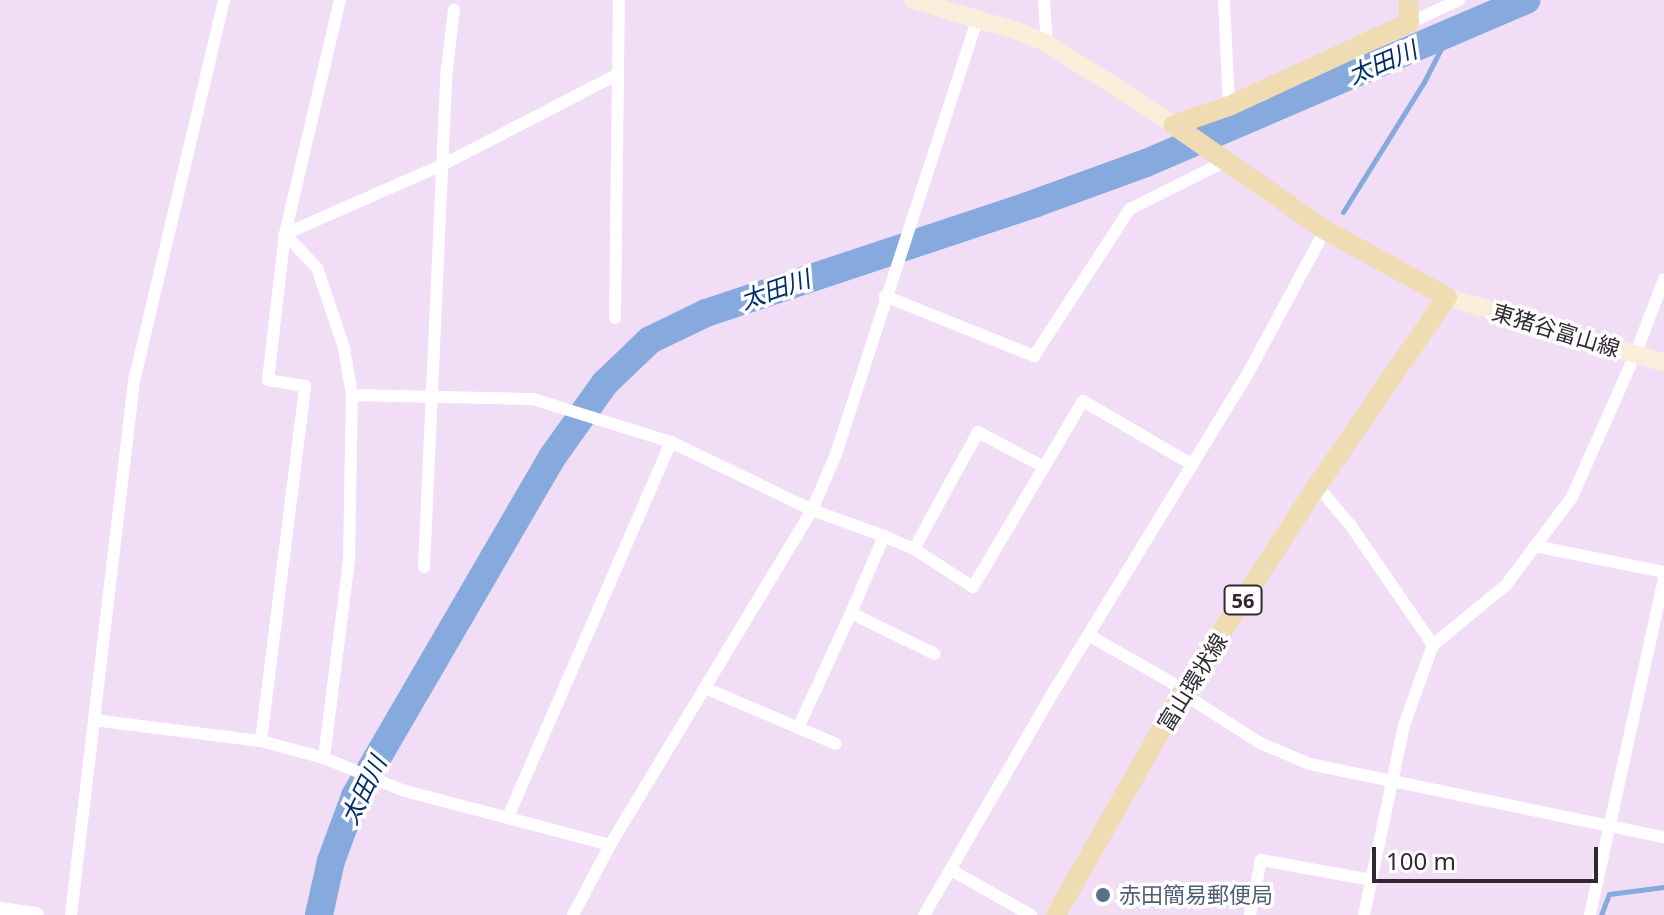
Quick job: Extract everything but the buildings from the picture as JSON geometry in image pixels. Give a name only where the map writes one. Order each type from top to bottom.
[{"type":"main road","points":[[913,0],[1047,43],[1174,125],[1325,230],[1447,297]]},
{"type":"main road","points":[[1174,125],[1229,106],[1409,23],[1408,0]]},
{"type":"main road","name":"東猪谷富山線","points":[[1447,297],[1664,363]]},
{"type":"main road","name":"富山環状線","points":[[1056,915],[1182,693],[1317,486],[1447,297]]},
{"type":"street","points":[[71,915],[134,381],[224,0]]},
{"type":"street","points":[[261,741],[305,386],[268,380],[285,234],[340,0]]},
{"type":"street","points":[[615,318],[619,0]]},
{"type":"street","points":[[1044,0],[1047,43]]},
{"type":"street","points":[[1224,0],[1229,106]]},
{"type":"street","points":[[1409,23],[1459,0]]},
{"type":"street","points":[[424,567],[429,395],[454,9]]},
{"type":"street","points":[[573,915],[610,845],[812,510],[836,454],[977,19]]},
{"type":"street","points":[[285,234],[442,165],[618,74]]},
{"type":"street","points":[[885,296],[1034,356],[1130,209],[1226,161]]},
{"type":"street","points":[[924,915],[1054,691],[1247,375],[1325,230]]},
{"type":"street","points":[[285,234],[317,268],[344,348],[352,395],[349,561],[324,758]]},
{"type":"street","points":[[1364,915],[1404,725],[1433,645],[1506,585],[1572,497],[1635,355],[1664,279]]},
{"type":"street","points":[[352,395],[533,399],[671,442],[812,510],[914,549],[973,587],[1083,401],[1193,465]]},
{"type":"street","points":[[914,549],[978,432],[1044,467]]},
{"type":"street","points":[[508,817],[671,442]]},
{"type":"street","points":[[1317,486],[1351,526],[1433,645]]},
{"type":"street","points":[[798,728],[884,536]]},
{"type":"street","points":[[1535,546],[1664,572]]},
{"type":"street","points":[[1590,915],[1664,578]]},
{"type":"street","points":[[851,613],[935,654]]},
{"type":"street","points":[[1090,636],[1171,682],[1182,693],[1260,743],[1310,764],[1664,837]]},
{"type":"street","points":[[705,688],[836,744]]},
{"type":"street","points":[[94,720],[261,741],[324,758],[380,782],[610,845]]},
{"type":"street","points":[[1250,915],[1261,860],[1371,880]]},
{"type":"street","points":[[951,870],[1031,915]]},
{"type":"street","points":[[0,910],[36,915]]},
{"type":"waterway","name":"太田川","points":[[319,915],[331,861],[355,796],[553,456],[605,383],[650,340],[706,313],[1146,163],[1527,0]]},
{"type":"waterway","points":[[1343,212],[1424,82],[1450,31]]},
{"type":"waterway","points":[[1601,915],[1609,894],[1664,887]]},
{"type":"place","name":"赤田簡易郵便局","points":[[1103,895]]}]
